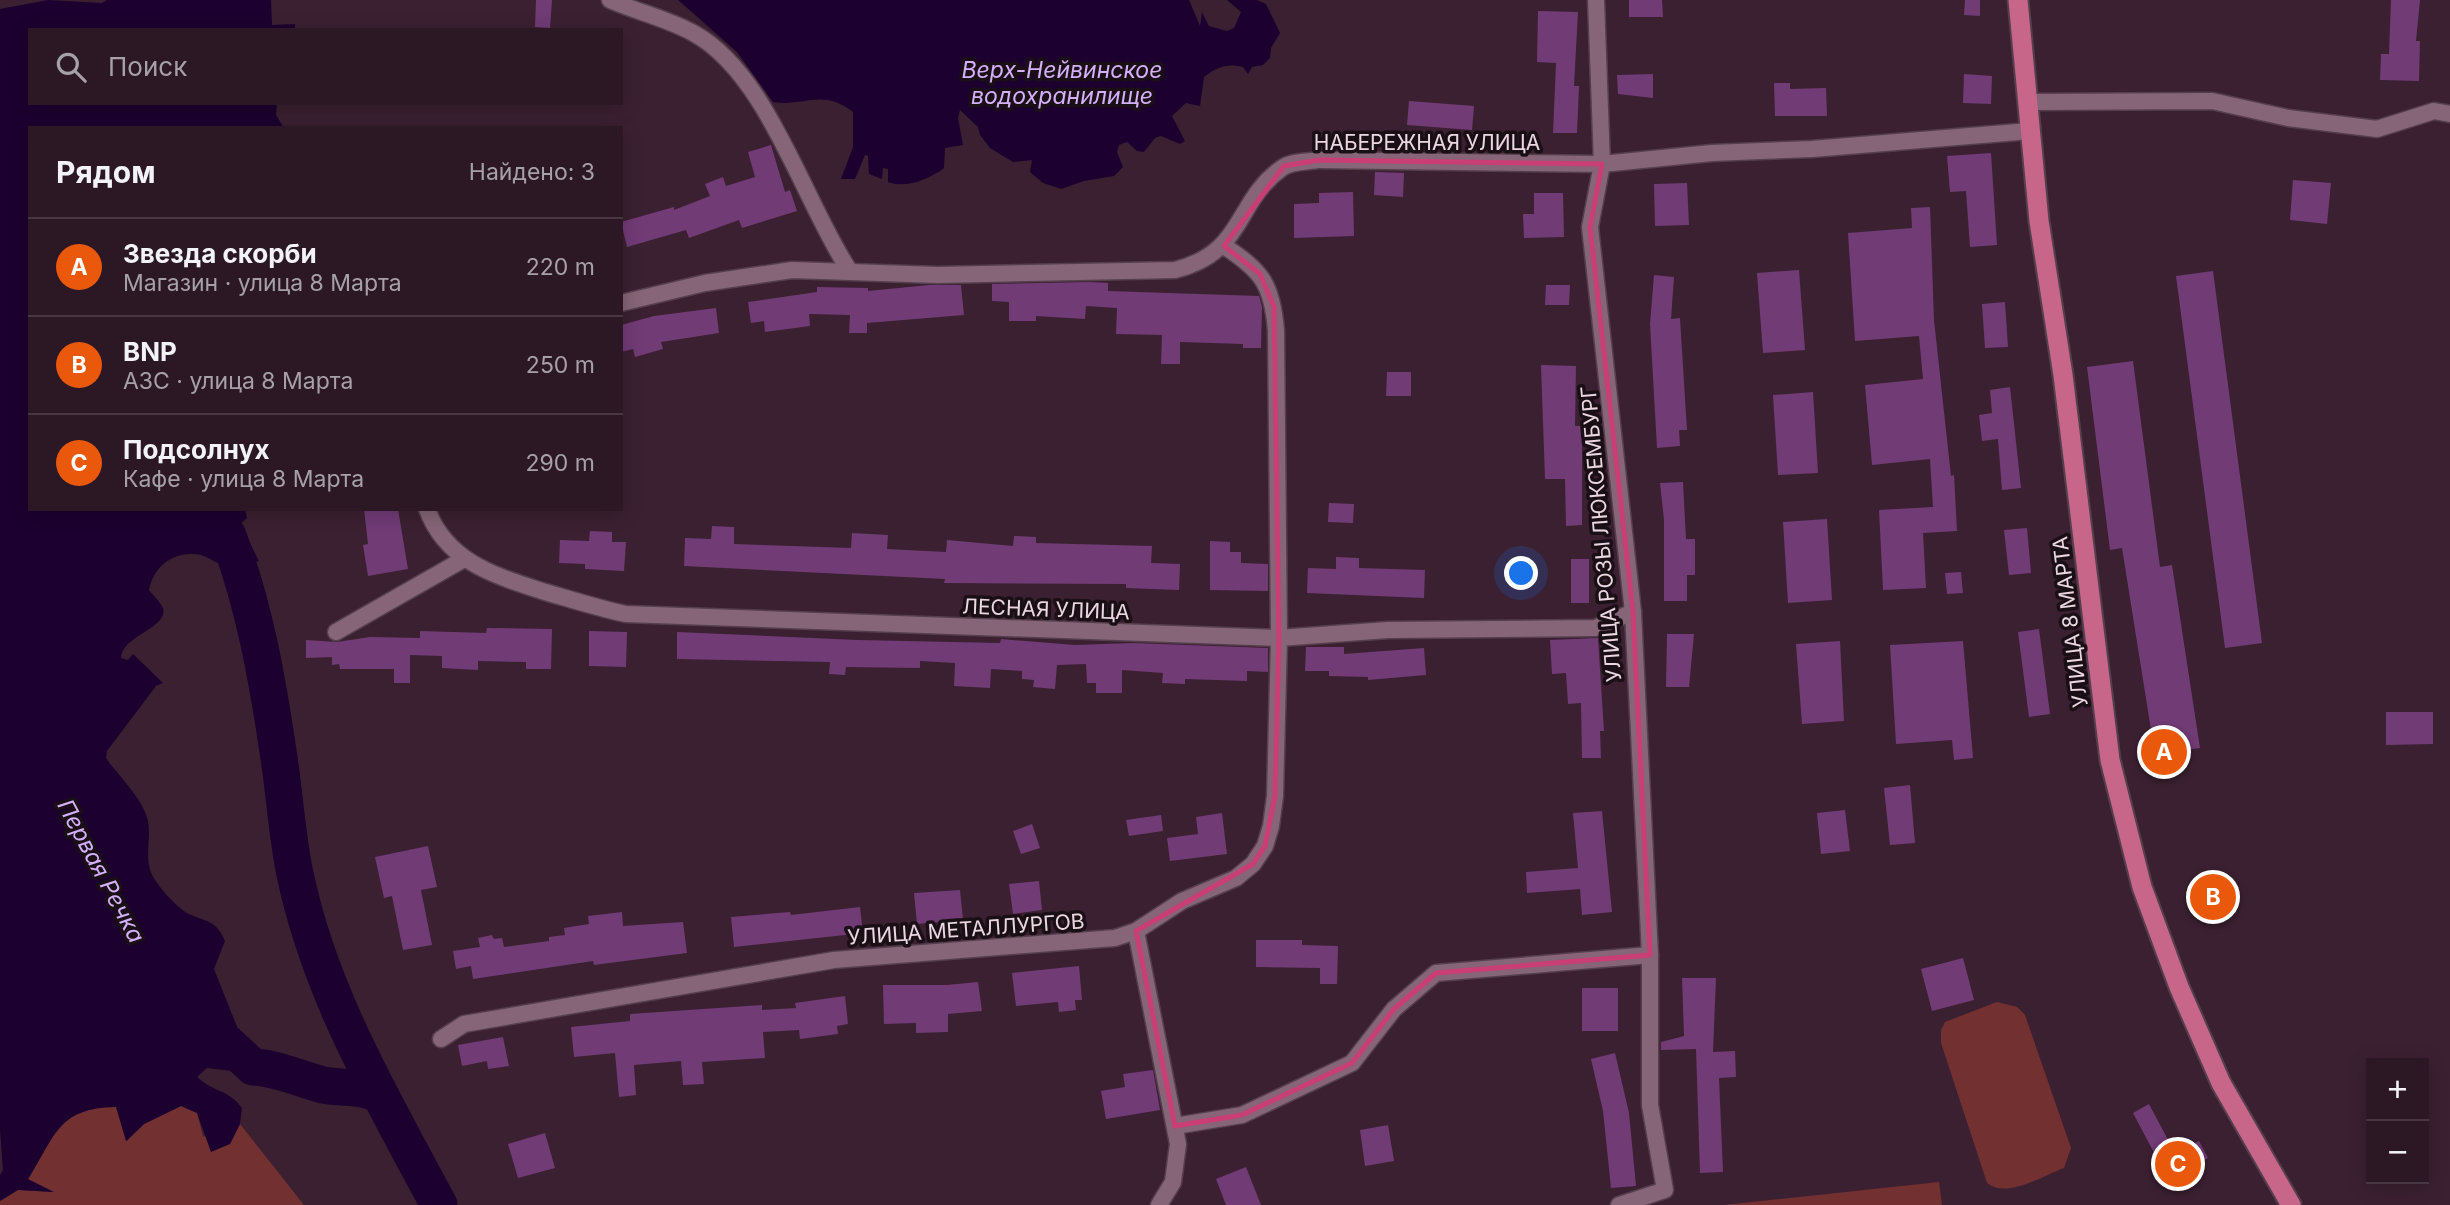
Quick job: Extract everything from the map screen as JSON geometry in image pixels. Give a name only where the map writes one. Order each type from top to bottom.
[{"type":"main road","name":"УЛИЦА 8 МАРТА","points":[[2018,0],[2029,131],[2110,760],[2142,887],[2179,987],[2221,1083],[2291,1205]]},
{"type":"street","points":[[610,0],[694,33],[712,45],[744,77],[794,163],[834,248],[849,270]]},
{"type":"street","name":"УЛИЦА РОЗЫ ЛЮКСЕМБУРГ","points":[[1596,0],[1602,164],[1590,227],[1633,612],[1650,955],[1650,1105],[1665,1190],[1619,1205]]},
{"type":"street","points":[[2028,102],[2212,101],[2288,118],[2377,129],[2434,111],[2450,114]]},
{"type":"street","name":"НАБЕРЕЖНАЯ УЛИЦА","points":[[623,303],[769,272],[849,270],[938,275],[1148,272],[1195,265],[1224,246],[1270,179],[1284,166],[1319,160],[1602,164],[1712,153],[1812,149],[2029,131]]},
{"type":"street","name":"УЛИЦА МЕТАЛЛУРГОВ","points":[[441,1039],[464,1024],[834,960],[1074,944],[1115,938],[1136,931],[1182,901],[1236,878],[1254,864],[1265,846],[1275,796],[1279,638],[1274,307],[1260,274],[1224,246]]},
{"type":"street","name":"ЛЕСНАЯ УЛИЦА","points":[[428,511],[438,531],[464,559],[481,571],[626,614],[1279,638],[1388,630],[1595,628],[1633,612]]},
{"type":"street","points":[[336,632],[464,559]]},
{"type":"street","points":[[1136,931],[1154,1035],[1175,1126],[1177,1163],[1173,1182],[1163,1204]]},
{"type":"street","points":[[1175,1126],[1242,1115],[1352,1063],[1394,1009],[1436,973],[1650,955]]},
{"type":"highlighted area","points":[[1319,160],[1602,164],[1590,227],[1633,612],[1650,955],[1436,973],[1394,1009],[1352,1063],[1242,1115],[1175,1126],[1136,931],[1253,864],[1265,846],[1275,796],[1279,638],[1274,307],[1260,274],[1224,246],[1284,166]]},
{"type":"shaded area","points":[[1997,1002],[2017,1007],[2025,1015],[2071,1148],[2064,1168],[2025,1184],[2004,1189],[1987,1183],[1941,1043],[1941,1030],[1945,1022]]},
{"type":"shaded area","points":[[116,1106],[127,1141],[144,1124],[181,1106],[197,1113],[203,1136],[230,1144],[240,1124],[304,1205],[0,1205],[0,1201],[18,1190],[52,1192],[28,1180],[59,1127],[77,1112]]},
{"type":"shaded area","points":[[1939,1182],[1942,1205],[1723,1205]]},
{"type":"water","points":[[48,0],[102,3],[107,0],[271,0],[272,25],[295,24],[295,28],[28,28],[28,105],[277,105],[276,115],[283,126],[28,126],[28,511],[245,511],[247,518],[240,524],[259,561],[225,565],[201,555],[183,555],[167,561],[156,573],[149,590],[162,606],[163,615],[153,627],[129,643],[121,658],[128,660],[133,654],[163,683],[156,686],[107,751],[106,758],[145,812],[149,829],[148,861],[153,876],[164,892],[181,908],[211,923],[222,934],[225,941],[214,969],[253,1067],[232,1071],[207,1068],[197,1077],[231,1097],[242,1108],[240,1124],[230,1144],[211,1152],[197,1113],[181,1106],[144,1124],[126,1141],[116,1107],[96,1109],[81,1113],[60,1127],[28,1179],[54,1192],[18,1190],[0,1201],[0,1175],[3,1170],[0,1130],[0,9]]},
{"type":"water","name":"Верх-Нейвинское водохранилище","points":[[678,0],[1189,0],[1200,26],[1202,12],[1209,26],[1227,31],[1234,28],[1241,12],[1227,0],[1257,0],[1266,4],[1280,33],[1271,48],[1270,58],[1263,65],[1252,67],[1248,74],[1243,67],[1227,66],[1204,77],[1200,106],[1186,103],[1172,116],[1185,141],[1180,144],[1161,136],[1155,138],[1144,152],[1137,151],[1127,142],[1119,145],[1117,152],[1123,167],[1114,176],[1084,181],[1061,189],[1043,183],[1030,172],[1032,160],[1013,162],[990,148],[980,135],[978,127],[960,110],[958,118],[963,145],[945,148],[944,168],[917,182],[895,184],[888,182],[888,169],[883,168],[882,179],[869,174],[868,156],[865,155],[855,179],[841,179],[853,147],[853,112],[832,101],[773,102],[737,52]]},
{"type":"building","points":[[536,0],[552,0],[550,28],[535,27]]},
{"type":"building","points":[[1629,0],[1662,0],[1663,17],[1629,17]]},
{"type":"building","points":[[1965,0],[1980,0],[1980,16],[1964,15]]},
{"type":"building","points":[[2391,0],[2420,0],[2416,41],[2420,41],[2419,81],[2380,80],[2381,54],[2389,54]]},
{"type":"building","points":[[1538,11],[1578,12],[1574,86],[1579,86],[1577,133],[1553,133],[1556,63],[1537,62]]},
{"type":"building","points":[[1653,74],[1653,98],[1618,94],[1617,75]]},
{"type":"building","points":[[1964,74],[1992,76],[1991,104],[1963,103]]},
{"type":"building","points":[[1774,83],[1790,83],[1790,89],[1826,88],[1827,116],[1775,116]]},
{"type":"building","points":[[1409,101],[1474,106],[1472,130],[1407,125]]},
{"type":"building","points":[[771,145],[785,192],[790,190],[797,211],[742,228],[739,220],[689,238],[686,230],[627,247],[623,221],[674,207],[674,210],[710,196],[705,184],[723,177],[726,186],[755,177],[748,152]]},
{"type":"building","points":[[1991,153],[1997,245],[1970,247],[1966,191],[1950,192],[1947,156]]},
{"type":"building","points":[[1375,172],[1404,173],[1403,197],[1374,195]]},
{"type":"building","points":[[2293,180],[2331,183],[2327,224],[2290,220]]},
{"type":"building","points":[[1687,183],[1689,225],[1655,226],[1654,184]]},
{"type":"building","points":[[1353,192],[1354,236],[1294,238],[1294,204],[1319,203],[1319,193]]},
{"type":"building","points":[[1534,193],[1563,193],[1564,237],[1524,238],[1523,214],[1534,214]]},
{"type":"building","points":[[1930,207],[1934,320],[1951,476],[1954,475],[1957,531],[1923,533],[1926,588],[1883,590],[1879,510],[1933,507],[1930,459],[1872,465],[1865,385],[1923,379],[1919,336],[1855,341],[1848,233],[1912,228],[1911,208]]},
{"type":"building","points":[[1799,270],[1805,350],[1763,353],[1757,273]]},
{"type":"building","points":[[2213,271],[2262,643],[2225,648],[2176,276]]},
{"type":"building","points":[[1654,275],[1674,277],[1671,319],[1680,318],[1687,430],[1679,430],[1680,446],[1657,448],[1650,324]]},
{"type":"building","points":[[1108,283],[1108,291],[1259,296],[1262,307],[1261,348],[1243,348],[1243,344],[1180,342],[1180,364],[1161,364],[1162,335],[1116,334],[1117,308],[1086,306],[1085,319],[1036,316],[1036,321],[1009,321],[1009,302],[992,301],[992,284]]},
{"type":"building","points":[[961,285],[964,315],[867,323],[867,333],[849,333],[850,315],[809,314],[810,326],[765,332],[764,321],[751,323],[748,302],[817,292],[817,287],[868,288],[868,291]]},
{"type":"building","points":[[1546,285],[1570,285],[1569,305],[1545,305]]},
{"type":"building","points":[[2005,302],[2008,347],[1985,348],[1982,304]]},
{"type":"building","points":[[716,308],[719,333],[661,342],[663,349],[635,357],[633,349],[623,352],[623,324],[654,316]]},
{"type":"building","points":[[2133,361],[2160,567],[2172,565],[2200,748],[2155,755],[2122,548],[2110,550],[2087,367]]},
{"type":"building","points":[[1541,365],[1576,366],[1575,426],[1582,426],[1582,525],[1566,526],[1565,479],[1545,479]]},
{"type":"building","points":[[1387,372],[1411,372],[1411,396],[1386,396]]},
{"type":"building","points":[[2010,387],[2021,488],[2002,490],[1998,439],[1982,441],[1979,415],[1992,413],[1990,390]]},
{"type":"building","points":[[1813,392],[1818,473],[1778,475],[1773,395]]},
{"type":"building","points":[[1683,482],[1686,539],[1695,539],[1695,575],[1687,575],[1687,601],[1664,601],[1664,520],[1660,483]]},
{"type":"building","points":[[1329,503],[1354,504],[1353,523],[1328,522]]},
{"type":"building","points":[[364,511],[398,511],[408,569],[368,576],[363,545],[368,544]]},
{"type":"building","points":[[1827,519],[1832,600],[1788,603],[1783,522]]},
{"type":"building","points":[[712,526],[734,527],[734,544],[851,548],[852,533],[888,535],[887,549],[946,552],[947,540],[1013,546],[1014,536],[1036,537],[1036,543],[1152,546],[1151,563],[1180,564],[1179,590],[1126,588],[1126,584],[944,583],[945,579],[684,566],[685,538],[711,539]]},
{"type":"building","points":[[2027,528],[2031,573],[2009,575],[2004,530]]},
{"type":"building","points":[[590,531],[612,532],[612,542],[626,542],[624,571],[585,569],[585,564],[559,563],[560,540],[589,541]]},
{"type":"building","points":[[1210,541],[1230,542],[1230,552],[1241,552],[1241,563],[1268,564],[1268,591],[1210,590]]},
{"type":"building","points":[[1336,557],[1359,558],[1359,568],[1425,570],[1424,598],[1307,593],[1308,568],[1336,569]]},
{"type":"building","points":[[1571,559],[1589,559],[1589,603],[1571,603]]},
{"type":"building","points":[[1961,572],[1963,593],[1947,594],[1945,573]]},
{"type":"building","points":[[487,628],[552,629],[551,669],[526,669],[526,662],[478,661],[478,670],[442,668],[442,656],[410,655],[410,683],[394,683],[394,669],[340,669],[339,664],[332,665],[332,657],[306,658],[306,640],[337,642],[370,637],[420,638],[420,631],[486,633]]},
{"type":"building","points":[[2039,629],[2050,714],[2029,717],[2018,632]]},
{"type":"building","points":[[589,631],[627,632],[626,667],[589,666]]},
{"type":"building","points":[[677,632],[858,640],[1000,643],[1001,639],[1075,645],[1133,643],[1268,648],[1268,672],[1247,671],[1247,681],[1185,679],[1185,684],[1162,683],[1163,673],[1122,670],[1122,693],[1096,693],[1096,683],[1087,683],[1086,664],[1057,665],[1055,689],[1033,687],[1034,680],[1022,679],[1022,671],[991,669],[990,688],[954,686],[955,663],[920,661],[920,668],[846,667],[845,675],[829,674],[830,662],[677,659]]},
{"type":"building","points":[[1667,634],[1694,634],[1689,687],[1666,687]]},
{"type":"building","points":[[1598,638],[1604,731],[1600,731],[1601,758],[1582,758],[1581,703],[1568,704],[1566,673],[1552,674],[1550,640]]},
{"type":"building","points":[[1840,641],[1844,721],[1802,724],[1796,644]]},
{"type":"building","points":[[1963,641],[1973,758],[1954,760],[1952,740],[1896,744],[1890,645]]},
{"type":"building","points":[[1306,647],[1344,647],[1344,654],[1424,648],[1426,675],[1368,680],[1368,677],[1329,676],[1329,671],[1305,671]]},
{"type":"building","points":[[2386,712],[2433,712],[2433,744],[2386,745]]},
{"type":"building","points":[[1910,785],[1915,843],[1890,845],[1884,788]]},
{"type":"building","points":[[1845,810],[1850,851],[1821,854],[1817,813]]},
{"type":"building","points":[[1602,811],[1612,912],[1582,915],[1580,889],[1527,893],[1526,872],[1578,868],[1573,813]]},
{"type":"building","points":[[1222,813],[1227,854],[1170,861],[1167,838],[1198,834],[1196,817]]},
{"type":"building","points":[[1161,815],[1163,831],[1129,836],[1126,820]]},
{"type":"building","points":[[1032,824],[1040,848],[1021,854],[1013,831]]},
{"type":"building","points":[[428,846],[437,887],[421,890],[432,945],[403,950],[392,896],[384,898],[375,857]]},
{"type":"building","points":[[2233,878],[2239,906],[2195,915],[2189,888]]},
{"type":"building","points":[[1039,881],[1042,910],[1013,914],[1009,884]]},
{"type":"building","points":[[960,890],[963,920],[917,924],[914,893]]},
{"type":"building","points":[[860,907],[863,933],[734,947],[731,917],[790,912],[791,915]]},
{"type":"building","points":[[622,912],[623,926],[683,922],[687,953],[594,965],[593,961],[473,979],[471,966],[456,969],[453,951],[480,947],[478,938],[492,935],[494,939],[502,938],[504,947],[549,941],[549,937],[565,935],[564,928],[589,924],[588,916]]},
{"type":"building","points":[[1256,940],[1302,940],[1302,945],[1338,946],[1337,984],[1320,984],[1320,968],[1256,967]]},
{"type":"building","points":[[1963,958],[1974,1000],[1932,1011],[1921,969]]},
{"type":"building","points":[[1079,966],[1082,1000],[1075,1000],[1076,1010],[1059,1012],[1058,1002],[1016,1006],[1012,973]]},
{"type":"building","points":[[1682,978],[1716,978],[1713,1052],[1735,1051],[1736,1077],[1719,1078],[1723,1172],[1700,1173],[1696,1049],[1661,1050],[1661,1042],[1684,1036]]},
{"type":"building","points":[[978,982],[982,1011],[948,1014],[948,1032],[916,1033],[916,1023],[884,1024],[883,985]]},
{"type":"building","points":[[1582,988],[1618,988],[1618,1031],[1582,1031]]},
{"type":"building","points":[[845,996],[848,1024],[837,1026],[838,1034],[800,1039],[799,1030],[763,1032],[765,1058],[702,1062],[704,1084],[683,1085],[681,1061],[634,1065],[636,1095],[619,1097],[615,1053],[574,1057],[571,1027],[630,1021],[630,1014],[762,1005],[762,1010],[796,1008],[795,1003]]},
{"type":"building","points":[[503,1037],[509,1066],[488,1069],[487,1061],[462,1066],[458,1045]]},
{"type":"building","points":[[1615,1053],[1629,1113],[1636,1186],[1611,1188],[1603,1111],[1591,1059]]},
{"type":"building","points":[[1153,1070],[1160,1110],[1106,1119],[1101,1091],[1125,1087],[1123,1074]]},
{"type":"building","points":[[2149,1104],[2175,1153],[2199,1141],[2208,1158],[2161,1182],[2152,1165],[2159,1162],[2133,1113]]},
{"type":"building","points":[[1388,1125],[1394,1161],[1365,1166],[1360,1130]]},
{"type":"building","points":[[545,1133],[555,1168],[518,1178],[508,1144]]},
{"type":"building","points":[[1246,1167],[1261,1205],[1226,1205],[1216,1179]]},
{"type":"waterway","name":"Первая Речка","points":[[209,534],[228,536],[246,590],[270,702],[295,874],[320,961],[355,1044],[439,1205]]},
{"type":"waterway","name":"Первая Речка","points":[[215,1032],[253,1067],[323,1085],[358,1088],[378,1094]]},
{"type":"place","name":"Звезда скорби","points":[[2164,752]]},
{"type":"place","name":"BNP","points":[[2213,897]]},
{"type":"place","name":"Подсолнух","points":[[2178,1164]]}]
